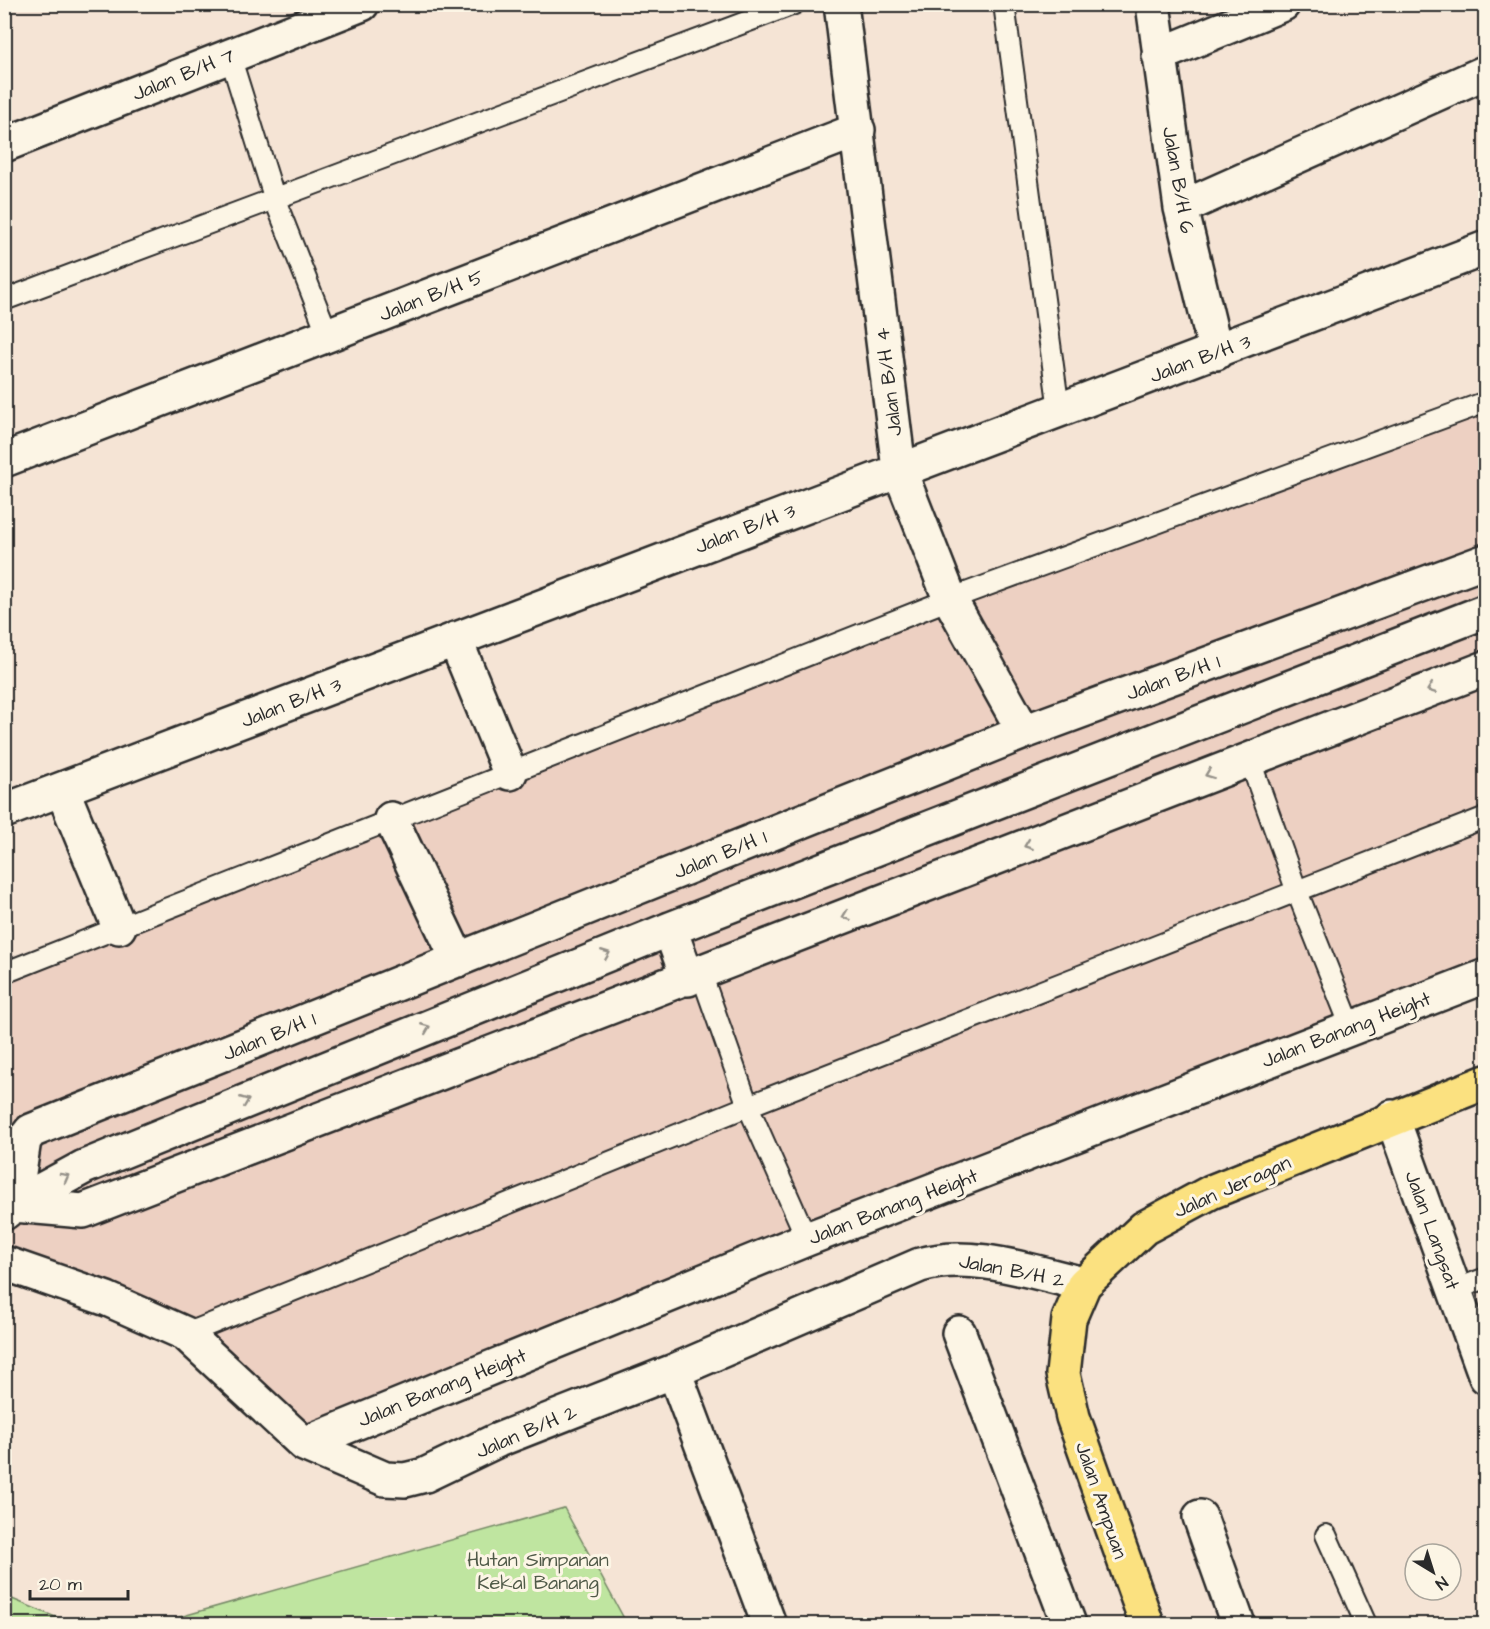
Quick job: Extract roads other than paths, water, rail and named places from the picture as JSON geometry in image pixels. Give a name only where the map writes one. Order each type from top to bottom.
[{"type":"main road","name":"Jalan Jeragan","points":[[1063,1374],[1069,1318],[1084,1284],[1144,1228],[1211,1192],[1392,1117],[1485,1082]]},
{"type":"main road","name":"Jalan Ampuan","points":[[1063,1374],[1073,1417],[1147,1624]]},
{"type":"street","name":"Jalan B/H 7","points":[[4,146],[362,4]]},
{"type":"street","name":"Jalan B/H 4","points":[[841,4],[899,470],[950,599],[1024,732]]},
{"type":"street","name":"Jalan B/H 6","points":[[1153,4],[1181,207],[1216,353]]},
{"type":"street","points":[[1159,56],[1283,4]]},
{"type":"street","points":[[1181,207],[1485,72]]},
{"type":"street","name":"Jalan B/H 5","points":[[4,460],[858,130]]},
{"type":"street","name":"Jalan B/H 3","points":[[4,811],[899,470],[1216,353],[1485,248]]},
{"type":"street","name":"Jalan B/H 1","points":[[9,1209],[24,1140],[31,1131],[1024,732],[1485,561]]},
{"type":"street","points":[[9,1209],[84,1167],[670,929],[1485,611]]},
{"type":"street","points":[[455,639],[510,773]]},
{"type":"street","points":[[9,1209],[83,1211],[1485,668]]},
{"type":"street","points":[[62,789],[119,927]]},
{"type":"street","points":[[391,819],[458,960]]},
{"type":"street","points":[[670,929],[694,976]]},
{"type":"street","name":"Jalan Banang Height","points":[[304,1444],[807,1239],[1485,976]]},
{"type":"street","name":"Jalan Langsat","points":[[1392,1117],[1485,1377]]},
{"type":"street","name":"Jalan B/H 2","points":[[4,1263],[107,1299],[186,1334],[304,1444],[385,1479],[405,1480],[425,1475],[498,1440],[674,1371],[920,1265],[944,1258],[976,1260],[1084,1284]]},
{"type":"street","points":[[959,1333],[1069,1624]]},
{"type":"street","points":[[674,1371],[769,1624]]},
{"type":"street","points":[[1200,1517],[1238,1624]]},
{"type":"lane","points":[[4,300],[275,201],[794,4]]},
{"type":"lane","points":[[1005,4],[1059,410]]},
{"type":"lane","points":[[230,56],[275,201],[328,335]]},
{"type":"lane","points":[[4,973],[950,599],[1485,402]]},
{"type":"lane","points":[[1249,758],[1296,889],[1352,1027]]},
{"type":"lane","points":[[186,1334],[748,1106],[1296,889],[1485,817]]},
{"type":"lane","points":[[694,976],[807,1239]]},
{"type":"lane","points":[[1454,1290],[1485,1278]]},
{"type":"lane","points":[[1326,1535],[1366,1624]]},
{"type":"park label","name":"Hutan Simpanan Kekal Banang","points":[[538,1570]]}]
